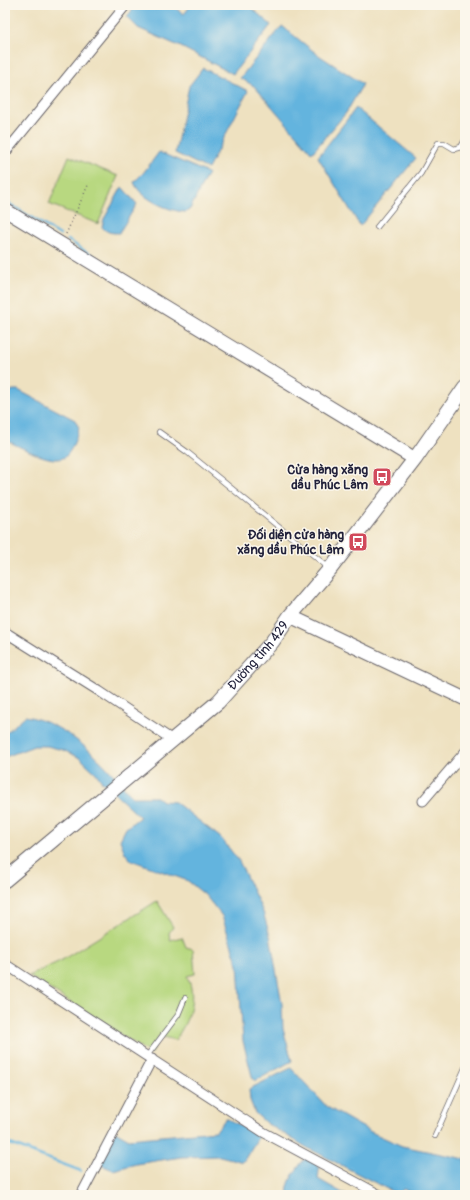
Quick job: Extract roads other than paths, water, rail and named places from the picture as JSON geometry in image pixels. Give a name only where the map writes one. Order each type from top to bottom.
[{"type":"main road","name":"Đường tỉnh 429","points":[[5,880],[104,798],[171,739],[218,702],[272,642],[290,616],[330,569],[415,459],[465,387]]},
{"type":"street","points":[[5,153],[126,5]]},
{"type":"street","points":[[5,210],[415,459]]},
{"type":"street","points":[[290,616],[465,699]]},
{"type":"street","points":[[5,632],[99,691],[171,739]]},
{"type":"street","points":[[423,801],[465,752]]},
{"type":"street","points":[[5,964],[263,1132],[380,1195]]},
{"type":"street","points":[[81,1195],[149,1058]]},
{"type":"lane","points":[[378,227],[421,173],[438,143],[444,143],[454,149],[461,147],[465,140]]},
{"type":"lane","points":[[159,432],[188,452],[330,569]]},
{"type":"lane","points":[[149,1058],[178,1015],[185,998]]},
{"type":"lane","points":[[435,1136],[465,1068]]},
{"type":"water","points":[[136,5],[171,5],[184,14],[191,5],[248,5],[271,25],[233,74],[181,47],[138,28],[127,17]]},
{"type":"water","points":[[282,26],[317,54],[363,84],[346,113],[312,153],[254,86],[240,78]]},
{"type":"water","points":[[203,68],[248,91],[208,169],[175,153],[189,86]]},
{"type":"water","points":[[356,108],[416,158],[360,226],[318,157]]},
{"type":"water","points":[[159,152],[208,173],[190,209],[186,212],[172,210],[148,199],[137,188],[134,182],[144,172]]},
{"type":"water","points":[[122,187],[137,204],[119,233],[114,233],[102,227],[104,219]]},
{"type":"water","points":[[13,390],[18,390],[75,420],[79,428],[72,446],[66,456],[60,459],[45,457],[5,440],[5,394]]},
{"type":"water","points":[[25,716],[41,720],[71,736],[110,771],[132,797],[157,797],[162,801],[175,802],[221,838],[239,861],[263,912],[270,936],[282,1004],[283,1029],[292,1061],[255,1081],[252,1076],[243,1041],[238,965],[222,916],[205,895],[188,881],[131,860],[125,853],[120,840],[126,828],[140,817],[102,782],[96,773],[80,758],[63,750],[47,746],[34,746],[5,757],[5,734]]},
{"type":"water","points":[[291,1068],[327,1107],[371,1132],[402,1146],[465,1159],[465,1195],[419,1195],[404,1189],[397,1194],[306,1147],[266,1123],[255,1113],[250,1100],[249,1089]]},
{"type":"water","points":[[226,1118],[259,1136],[243,1162],[220,1156],[181,1157],[136,1164],[113,1170],[99,1164],[115,1131],[129,1139],[216,1131]]},
{"type":"water","points":[[307,1156],[319,1167],[318,1179],[346,1195],[288,1195],[291,1180]]},
{"type":"waterway","points":[[5,201],[60,235]]},
{"type":"waterway","points":[[68,240],[96,258]]},
{"type":"waterway","points":[[5,1142],[81,1171]]},
{"type":"place","name":"Cửa hàng xăng dầu Phúc Lâm","points":[[382,477]]},
{"type":"place","name":"Đối diện cửa hàng xăng dầu Phúc Lâm","points":[[358,542]]}]
